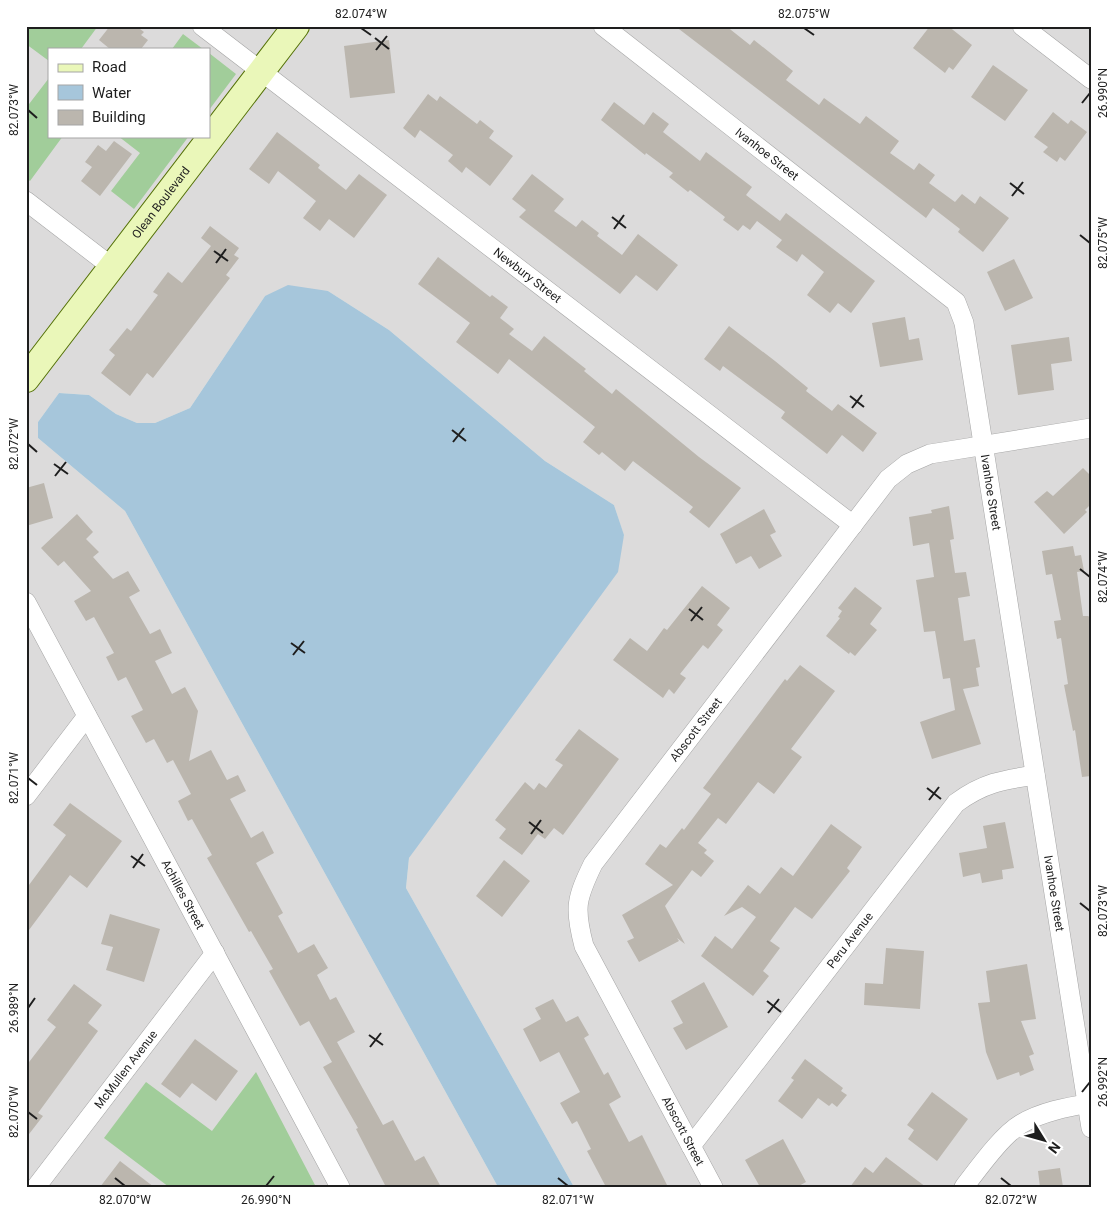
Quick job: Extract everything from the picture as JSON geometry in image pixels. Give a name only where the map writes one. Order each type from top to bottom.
[{"type":"street","name":"Newbury Street","points":[[202,26],[853,525]]},
{"type":"street","name":"Olean Boulevard","points":[[26,379],[296,26]]},
{"type":"street","name":"Ivanhoe Street","points":[[603,26],[956,302],[964,323],[984,445],[1089,1104],[1091,1128]]},
{"type":"street","points":[[1022,26],[1091,79]]},
{"type":"street","points":[[26,201],[112,267]]},
{"type":"street","name":"Abscott Street","points":[[713,1187],[584,946],[577,920],[579,892],[593,864],[888,479],[906,464],[930,454],[1091,428]]},
{"type":"street","name":"Achilles Street","points":[[26,602],[340,1187]]},
{"type":"street","points":[[26,796],[87,716]]},
{"type":"street","name":"Peru Avenue","points":[[691,1146],[956,803],[971,792],[995,781],[1035,774]]},
{"type":"street","name":"McMullen Avenue","points":[[36,1187],[215,953]]},
{"type":"street","points":[[964,1187],[993,1151],[1020,1124],[1046,1112],[1089,1104]]},
{"type":"shaded area","points":[[26,26],[284,26],[210,124],[210,48],[48,48],[48,138],[198,138],[26,364]]},
{"type":"shaded area","points":[[311,26],[1091,26],[1091,1187],[574,1187],[406,888],[409,858],[624,536],[614,505],[545,461],[389,330],[328,291],[265,296],[190,408],[155,423],[137,423],[116,414],[89,395],[59,393],[38,422],[38,438],[125,511],[498,1187],[26,1187],[26,395]]},
{"type":"green space","points":[[26,26],[98,26],[82,48],[48,48],[48,60],[26,44]]},
{"type":"green space","points":[[183,34],[202,48],[173,48]]},
{"type":"green space","points":[[210,54],[236,74],[210,109]]},
{"type":"green space","points":[[48,79],[48,138],[62,138],[30,181],[26,178],[26,108]]},
{"type":"green space","points":[[121,138],[187,138],[134,209],[111,191],[140,153]]},
{"type":"green space","points":[[256,1072],[316,1187],[169,1187],[104,1138],[146,1082],[212,1131]]},
{"type":"water","points":[[288,285],[328,291],[389,330],[545,461],[614,505],[624,535],[618,572],[409,858],[406,888],[574,1187],[498,1187],[125,511],[38,438],[38,422],[59,393],[89,395],[116,414],[137,423],[155,423],[190,408],[265,296]]},
{"type":"building","points":[[110,26],[136,26],[144,32],[141,35],[148,40],[142,48],[109,48],[99,40]]},
{"type":"building","points":[[675,26],[726,26],[750,45],[754,40],[793,71],[786,80],[819,105],[824,98],[860,124],[866,116],[899,141],[890,153],[914,170],[919,163],[935,175],[929,183],[955,202],[962,194],[975,204],[980,196],[1009,218],[983,252],[958,232],[960,229],[933,208],[926,218]]},
{"type":"building","points":[[930,26],[948,26],[972,45],[953,70],[949,67],[945,73],[913,48]]},
{"type":"building","points":[[389,40],[395,93],[350,98],[344,46]]},
{"type":"building","points":[[993,65],[1028,90],[1005,121],[971,97]]},
{"type":"building","points":[[428,94],[437,101],[440,96],[477,124],[480,120],[494,131],[489,138],[513,156],[490,186],[466,167],[462,173],[448,161],[453,155],[420,130],[415,138],[403,128]]},
{"type":"building","points":[[614,102],[644,125],[653,112],[669,124],[663,132],[700,161],[706,152],[752,187],[746,195],[780,221],[786,213],[875,281],[851,313],[838,303],[830,313],[807,295],[824,272],[802,254],[797,262],[776,247],[782,240],[757,221],[750,230],[743,225],[738,231],[723,220],[725,217],[690,190],[688,192],[669,177],[673,173],[646,153],[645,155],[601,120]]},
{"type":"building","points":[[1053,112],[1068,124],[1071,120],[1087,132],[1065,161],[1060,157],[1057,162],[1043,152],[1048,147],[1034,137]]},
{"type":"building","points":[[277,132],[320,165],[318,168],[346,190],[359,174],[387,195],[354,238],[329,219],[320,231],[303,218],[316,201],[278,171],[269,184],[249,169]]},
{"type":"building","points":[[114,141],[132,154],[100,196],[81,181],[92,167],[85,162],[98,145],[106,151]]},
{"type":"building","points":[[532,174],[564,199],[554,211],[576,227],[582,220],[599,233],[597,236],[622,255],[638,234],[678,265],[657,291],[636,275],[620,294],[519,217],[526,210],[512,199]]},
{"type":"building","points":[[210,226],[239,248],[234,255],[239,258],[226,275],[230,278],[153,378],[147,373],[130,396],[101,373],[115,355],[109,350],[127,328],[131,331],[158,295],[153,292],[168,272],[182,283],[211,246],[201,238]]},
{"type":"building","points":[[438,257],[490,297],[492,295],[508,307],[500,318],[514,329],[509,334],[532,351],[544,336],[586,369],[584,371],[612,394],[616,389],[699,457],[741,488],[709,528],[689,512],[693,507],[633,461],[625,471],[602,452],[599,455],[583,442],[595,427],[509,359],[498,374],[456,342],[470,323],[418,284]]},
{"type":"building","points":[[1014,259],[1033,298],[1005,311],[987,272]]},
{"type":"building","points":[[905,317],[909,340],[919,338],[923,360],[880,367],[872,323]]},
{"type":"building","points":[[729,326],[808,388],[806,391],[832,411],[838,404],[877,433],[863,452],[842,435],[827,454],[781,418],[785,412],[723,366],[720,371],[704,359]]},
{"type":"building","points":[[1069,337],[1072,361],[1051,364],[1054,390],[1018,395],[1011,345]]},
{"type":"building","points":[[1083,468],[1091,476],[1091,504],[1085,510],[1087,512],[1064,534],[1034,502],[1047,491],[1053,496]]},
{"type":"building","points":[[44,483],[53,518],[26,526],[26,488]]},
{"type":"building","points":[[949,506],[954,539],[950,540],[955,573],[966,572],[970,596],[958,598],[964,641],[975,639],[980,667],[976,668],[979,686],[963,689],[981,744],[932,759],[920,722],[955,710],[950,678],[943,679],[935,631],[924,632],[916,580],[934,577],[929,543],[913,546],[909,517],[932,513],[931,510]]},
{"type":"building","points":[[764,509],[776,532],[770,535],[782,556],[759,569],[751,556],[736,564],[720,534]]},
{"type":"building","points":[[77,514],[93,532],[86,539],[99,552],[93,557],[113,579],[128,571],[140,591],[129,597],[150,634],[160,629],[172,653],[155,661],[172,694],[185,687],[198,711],[189,761],[211,750],[227,780],[238,775],[246,791],[230,799],[251,838],[263,831],[274,853],[256,863],[283,913],[278,916],[298,953],[314,944],[328,968],[317,975],[330,1000],[336,997],[355,1032],[337,1042],[383,1125],[393,1120],[415,1161],[424,1156],[441,1187],[386,1187],[356,1129],[358,1128],[323,1067],[332,1062],[309,1021],[300,1026],[269,971],[273,969],[251,931],[249,932],[207,858],[212,855],[192,819],[188,821],[178,801],[191,794],[173,760],[167,763],[154,739],[146,743],[131,716],[143,710],[126,677],[118,681],[106,657],[114,653],[94,617],[86,621],[74,601],[91,591],[64,561],[58,566],[41,548]]},
{"type":"building","points":[[1073,546],[1075,556],[1081,555],[1084,571],[1077,572],[1083,616],[1091,618],[1091,776],[1082,777],[1075,730],[1073,731],[1064,685],[1068,684],[1061,638],[1057,639],[1054,621],[1061,620],[1052,574],[1046,575],[1042,551]]},
{"type":"building","points":[[702,586],[730,608],[717,625],[723,630],[708,649],[703,645],[680,674],[686,678],[674,694],[669,689],[663,698],[613,660],[630,638],[647,651],[664,628],[667,630]]},
{"type":"building","points":[[855,587],[882,608],[870,624],[877,630],[855,656],[850,652],[849,654],[826,636],[840,618],[838,617],[842,611],[838,608]]},
{"type":"building","points":[[800,665],[835,691],[791,749],[802,757],[774,794],[758,782],[726,824],[718,818],[698,843],[707,850],[704,853],[714,861],[701,877],[692,870],[665,906],[685,944],[677,938],[679,941],[639,962],[627,941],[634,938],[622,915],[673,885],[645,864],[660,844],[666,848],[682,828],[684,830],[711,794],[703,788],[785,679],[787,681]]},
{"type":"building","points":[[579,729],[619,759],[563,835],[554,828],[545,839],[538,834],[522,855],[499,838],[506,829],[495,820],[525,782],[534,790],[539,783],[546,788],[563,765],[555,760]]},
{"type":"building","points":[[70,803],[122,841],[87,888],[70,875],[26,934],[26,889],[66,835],[53,825]]},
{"type":"building","points":[[1005,822],[1014,868],[1002,870],[1003,879],[982,883],[980,873],[963,877],[959,853],[987,848],[983,826]]},
{"type":"building","points":[[831,824],[862,847],[847,868],[850,871],[812,919],[795,907],[770,941],[780,948],[763,971],[769,976],[753,996],[701,956],[715,936],[732,949],[756,917],[742,907],[724,916],[748,885],[760,894],[781,867],[793,876]]},
{"type":"building","points":[[504,860],[530,881],[502,917],[476,896]]},
{"type":"building","points":[[110,914],[160,929],[144,982],[106,970],[113,947],[101,944]]},
{"type":"building","points":[[886,948],[924,951],[920,1009],[864,1005],[865,983],[883,984]]},
{"type":"building","points":[[1027,964],[1036,1019],[1021,1021],[1034,1054],[1029,1056],[1034,1070],[1020,1076],[1019,1072],[997,1080],[986,1052],[978,1003],[990,1002],[986,971]]},
{"type":"building","points":[[704,982],[728,1027],[686,1050],[673,1028],[683,1023],[671,1001]]},
{"type":"building","points":[[74,984],[102,1005],[88,1023],[98,1031],[38,1113],[43,1116],[26,1138],[26,1066],[56,1027],[47,1020]]},
{"type":"building","points":[[553,999],[566,1022],[578,1016],[589,1035],[584,1038],[604,1075],[608,1072],[621,1097],[609,1104],[629,1142],[642,1135],[668,1187],[606,1187],[587,1151],[591,1149],[577,1121],[572,1124],[560,1103],[580,1092],[559,1052],[540,1062],[523,1029],[541,1019],[535,1008]]},
{"type":"building","points":[[195,1039],[238,1071],[216,1101],[192,1083],[180,1098],[161,1084]]},
{"type":"building","points":[[805,1059],[843,1088],[841,1091],[847,1095],[837,1107],[832,1103],[829,1106],[818,1098],[802,1119],[778,1101],[794,1080],[791,1078]]},
{"type":"building","points":[[932,1092],[968,1119],[937,1161],[908,1139],[914,1130],[907,1125]]},
{"type":"building","points":[[783,1139],[806,1182],[797,1187],[760,1187],[745,1160]]},
{"type":"building","points":[[886,1157],[926,1187],[850,1187],[865,1167],[873,1173]]},
{"type":"building","points":[[120,1161],[154,1187],[100,1187]]},
{"type":"building","points":[[1060,1168],[1063,1187],[1040,1187],[1038,1171]]}]
